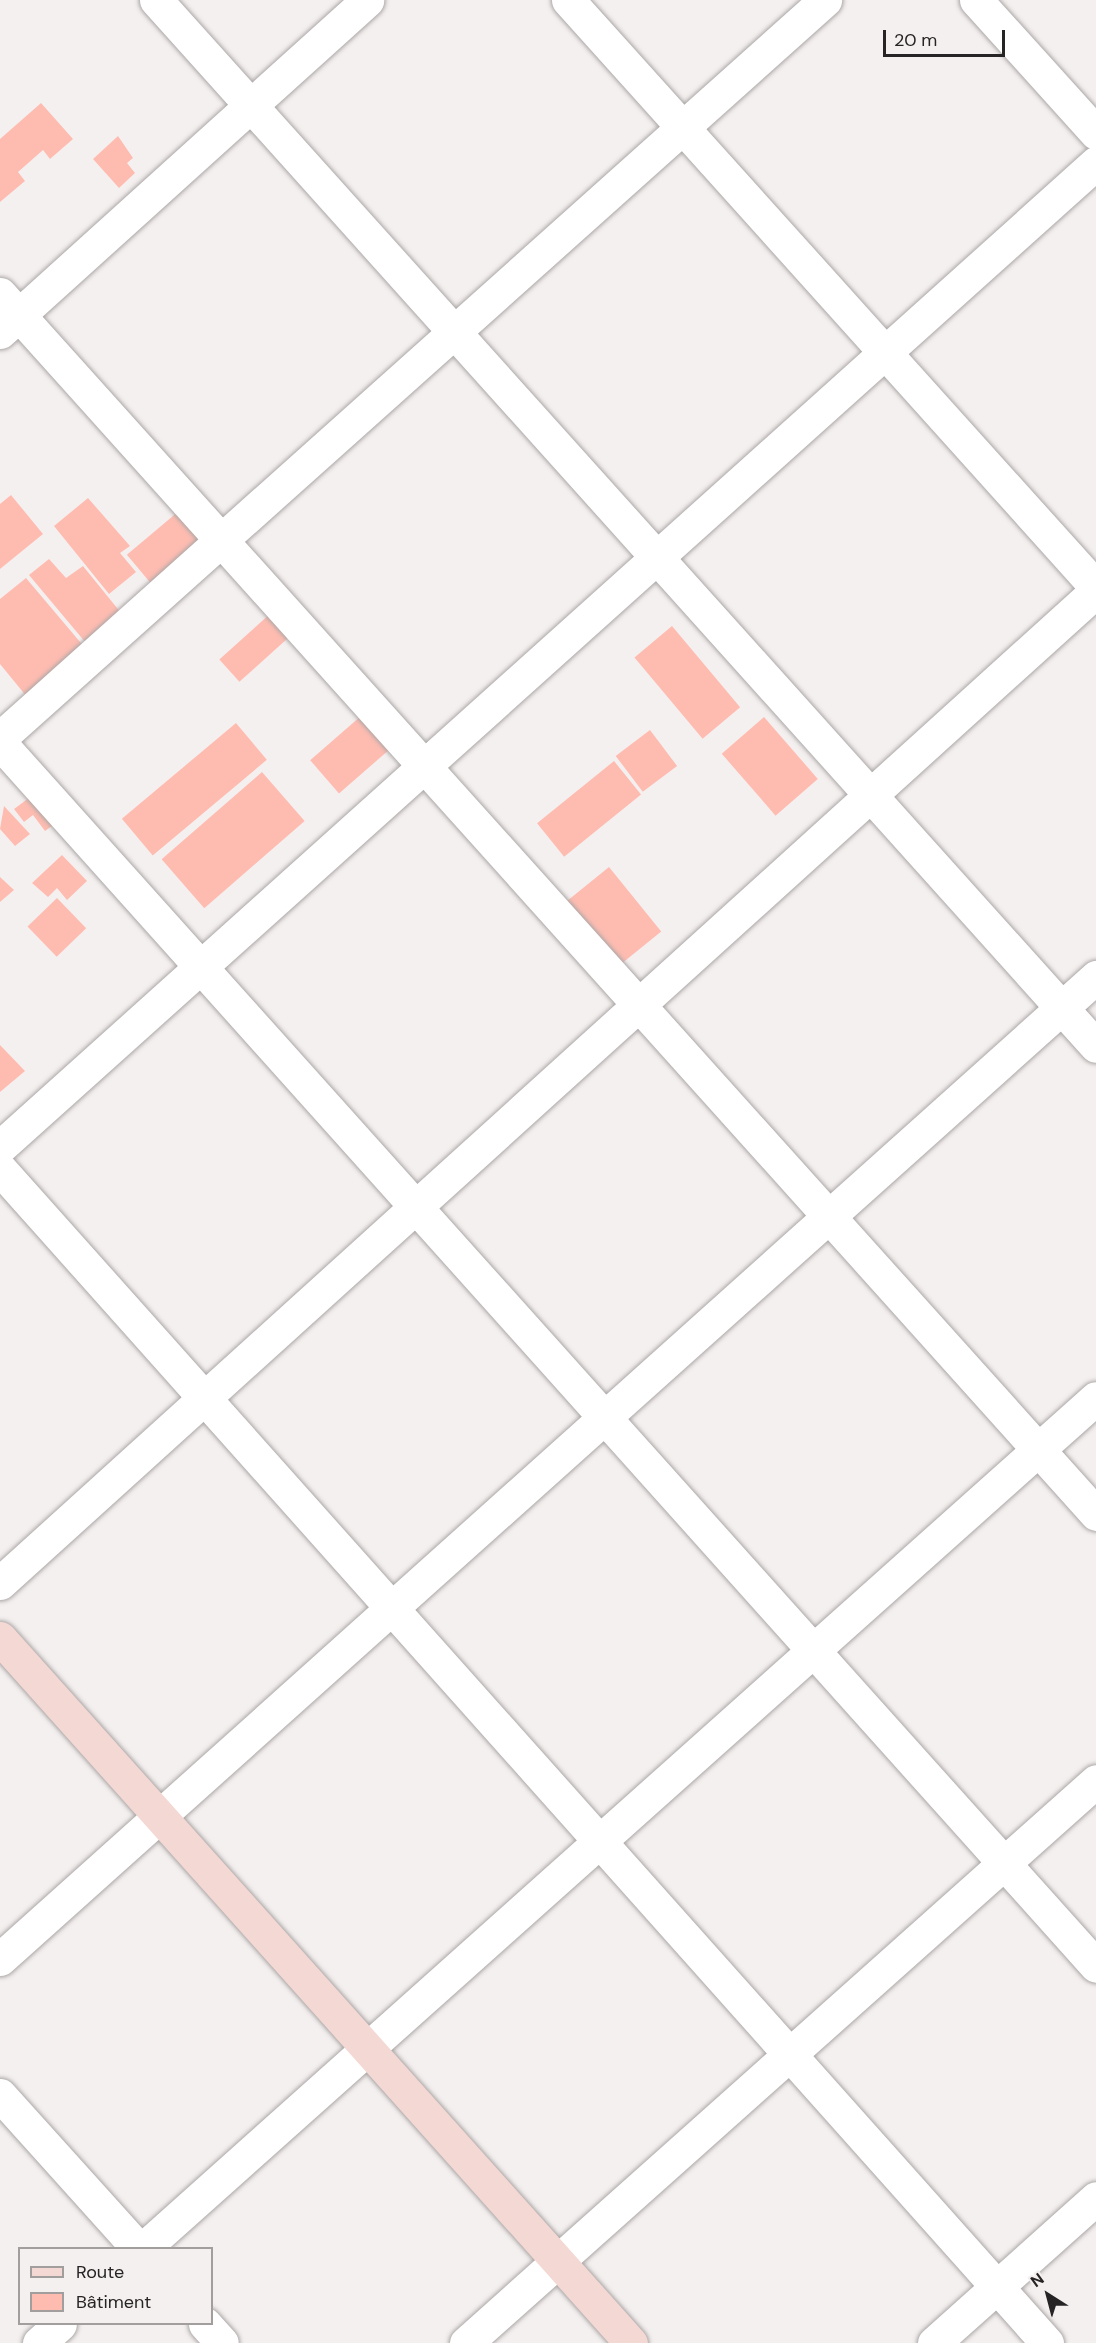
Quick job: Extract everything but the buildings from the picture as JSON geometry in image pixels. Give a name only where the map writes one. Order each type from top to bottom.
[{"type":"street","points":[[156,0],[1096,1046]]},
{"type":"street","points":[[367,0],[250,105],[6,313],[222,542],[1096,1514]]},
{"type":"street","points":[[0,1583],[639,1007],[1096,589],[568,0]]},
{"type":"street","points":[[0,738],[222,542],[825,0]]},
{"type":"street","points":[[976,0],[1096,133]]},
{"type":"street","points":[[0,1147],[1096,163]]},
{"type":"street","points":[[0,743],[1096,1966]]},
{"type":"street","points":[[0,1959],[830,1218],[1096,977]]},
{"type":"street","points":[[0,1169],[1047,2343]]},
{"type":"street","points":[[145,2247],[1096,1398]]},
{"type":"street","points":[[0,1638],[631,2343]]},
{"type":"street","points":[[466,2343],[1096,1780]]},
{"type":"street","points":[[0,2095],[137,2247]]},
{"type":"street","points":[[934,2343],[1096,2198]]},
{"type":"street","points":[[39,2343],[59,2325]]},
{"type":"street","points":[[206,2325],[222,2343]]}]
